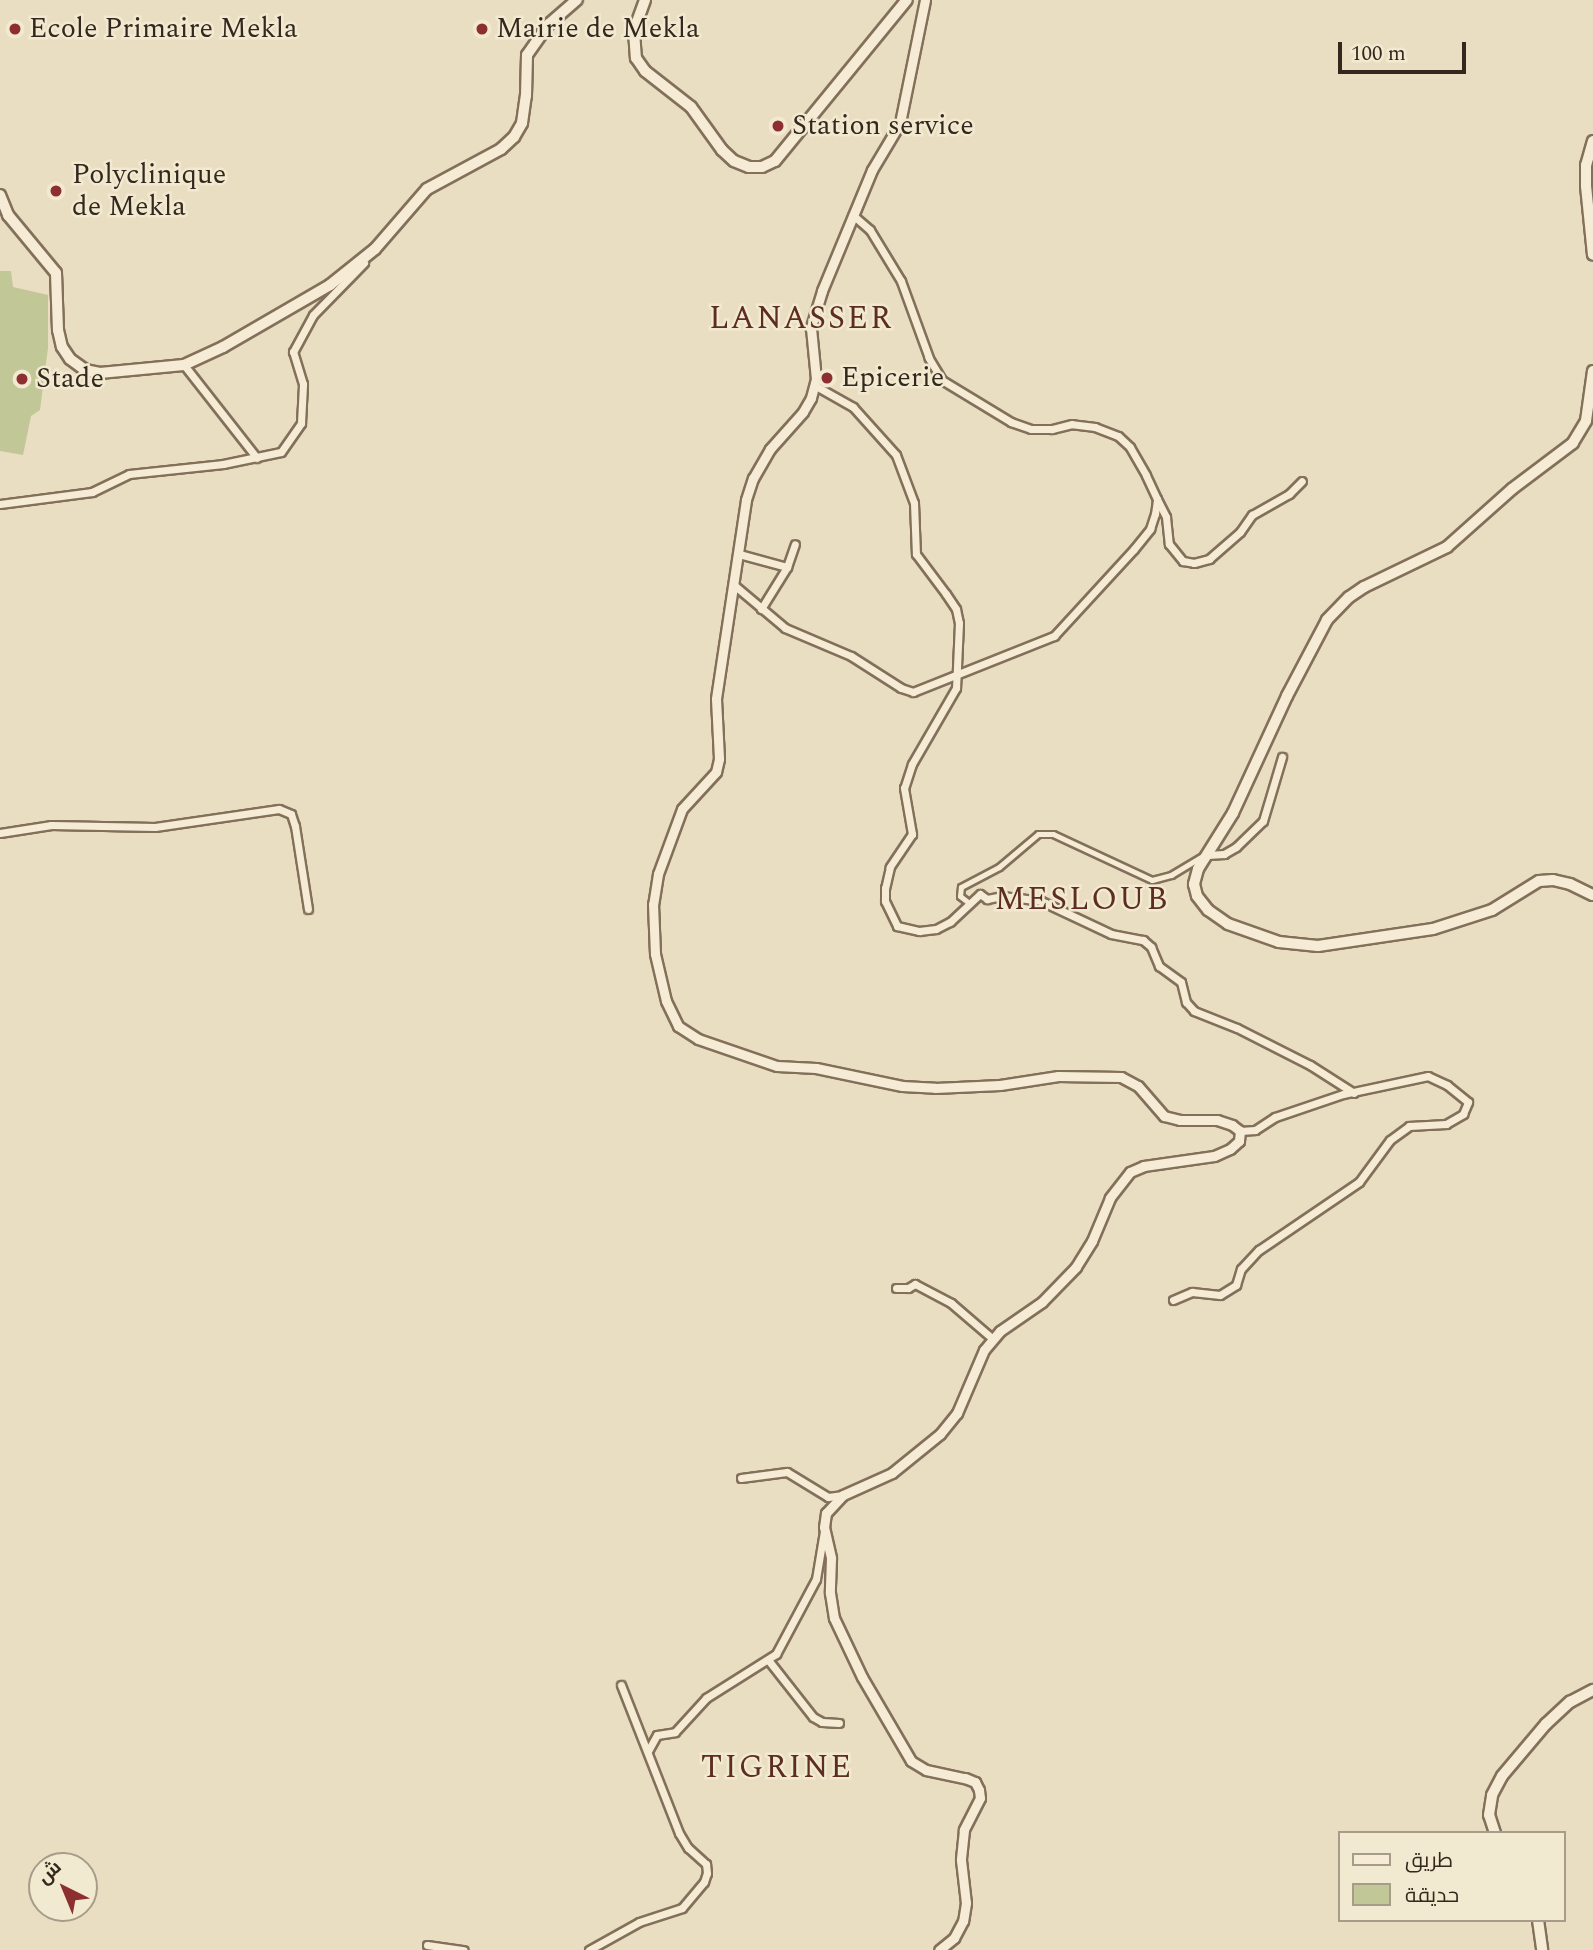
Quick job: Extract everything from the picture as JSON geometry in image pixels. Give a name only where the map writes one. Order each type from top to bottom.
[{"type":"main road","points":[[0,195],[8,215],[56,273],[58,330],[62,347],[70,359],[85,370],[100,373],[184,365],[223,347],[330,285],[376,248],[427,189],[501,149],[514,137],[522,123],[527,55],[550,24],[577,0]]},
{"type":"main road","points":[[645,0],[634,31],[636,58],[645,71],[691,107],[722,150],[734,161],[749,167],[762,167],[775,161],[907,0]]},
{"type":"main road","points":[[1593,141],[1587,165],[1586,186],[1593,254]]},
{"type":"main road","points":[[1593,371],[1586,421],[1573,443],[1512,489],[1447,547],[1364,587],[1337,608],[1320,632],[1249,781],[1195,876],[1194,884],[1197,896],[1208,910],[1228,925],[1279,942],[1318,946],[1433,929],[1492,910],[1539,881],[1553,880],[1570,884],[1593,895]]},
{"type":"main road","points":[[1494,1831],[1489,1815],[1492,1795],[1502,1776],[1546,1724],[1570,1702],[1593,1690]]},
{"type":"main road","points":[[1538,1922],[1542,1950]]},
{"type":"street","points":[[925,0],[900,123],[872,170],[822,291],[811,328],[814,385],[803,412],[776,442],[753,478],[746,500],[716,699],[719,759],[716,772],[682,809],[658,874],[653,904],[654,954],[666,1001],[678,1026],[698,1039],[777,1066],[852,1074],[902,1086],[935,1088],[1000,1085],[1058,1076],[1121,1077],[1138,1086],[1164,1116],[1180,1120],[1217,1120],[1240,1131],[1255,1130],[1295,1110],[1353,1093],[1428,1076],[1447,1085],[1468,1102],[1463,1114],[1446,1124],[1409,1126],[1390,1140],[1359,1182],[1259,1250],[1241,1269],[1236,1285],[1220,1295],[1192,1292],[1173,1300]]},
{"type":"street","points":[[853,215],[870,230],[901,281],[921,328],[929,358],[942,380],[1011,422],[1031,429],[1052,429],[1072,424],[1095,427],[1118,436],[1130,447],[1157,499],[1166,517],[1169,544],[1182,561],[1194,563],[1209,559],[1240,532],[1255,511],[1273,504],[1302,481]]},
{"type":"street","points":[[0,504],[92,492],[129,474],[257,458],[281,452],[301,423],[303,384],[293,352],[313,315],[348,282],[376,248]]},
{"type":"street","points":[[184,365],[257,458]]},
{"type":"street","points":[[814,385],[853,407],[902,465],[914,503],[916,554],[956,609],[961,635],[956,688],[905,780],[912,834],[890,867],[885,901],[897,926],[919,931],[936,929],[950,922],[981,894],[988,899],[1002,896],[1041,901],[1111,934],[1143,940],[1151,947],[1159,966],[1181,982],[1186,1002],[1194,1011],[1237,1028],[1310,1065],[1353,1093]]},
{"type":"street","points":[[734,585],[785,628],[851,656],[907,691],[919,691],[958,673],[1043,642],[1065,628],[1150,529],[1157,499]]},
{"type":"street","points":[[761,609],[787,567],[795,544]]},
{"type":"street","points":[[739,554],[787,567]]},
{"type":"street","points":[[969,903],[960,896],[961,887],[999,867],[1038,834],[1053,834],[1152,880],[1171,875],[1208,853],[1224,854],[1236,848],[1263,821],[1282,757]]},
{"type":"street","points":[[0,832],[51,825],[155,827],[279,809],[291,814],[295,826],[308,909]]},
{"type":"street","points":[[741,1478],[787,1472],[828,1497],[843,1495],[892,1473],[940,1434],[957,1413],[984,1350],[993,1339],[1018,1315],[1042,1301],[1076,1268],[1092,1241],[1110,1198],[1130,1172],[1144,1166],[1214,1156],[1230,1149],[1239,1140],[1240,1131]]},
{"type":"street","points":[[895,1288],[908,1288],[915,1284],[951,1303],[993,1339]]},
{"type":"street","points":[[648,1751],[657,1735],[675,1732],[706,1698],[740,1675],[769,1661],[816,1579],[826,1513],[843,1495]]},
{"type":"street","points":[[824,1527],[831,1558],[830,1592],[834,1618],[842,1640],[904,1751],[911,1761],[926,1770],[965,1778],[975,1782],[979,1790],[980,1798],[964,1830],[961,1860],[966,1903],[963,1921],[954,1938],[939,1950]]},
{"type":"street","points":[[769,1661],[813,1717],[822,1722],[839,1723]]},
{"type":"street","points":[[589,1950],[639,1922],[682,1908],[704,1882],[707,1873],[706,1864],[688,1848],[679,1833],[621,1685]]},
{"type":"street","points":[[428,1945],[464,1950]]},
{"type":"green space","name":"Stade","points":[[0,271],[11,271],[13,287],[48,295],[48,348],[40,410],[31,416],[23,455],[0,451]]},
{"type":"place","name":"Ecole Primaire Mekla","points":[[15,29]]},
{"type":"place","name":"Mairie de Mekla","points":[[482,29]]},
{"type":"place","name":"Station service","points":[[778,126]]},
{"type":"place","name":"Polyclinique de Mekla","points":[[56,191]]},
{"type":"place","name":"Epicerie","points":[[827,378]]},
{"type":"place","name":"Stade","points":[[22,379]]},
{"type":"district","name":"LANASSER","points":[[801,319]]},
{"type":"district","name":"MESLOUB","points":[[1082,900]]},
{"type":"district","name":"TIGRINE","points":[[777,1768]]}]
